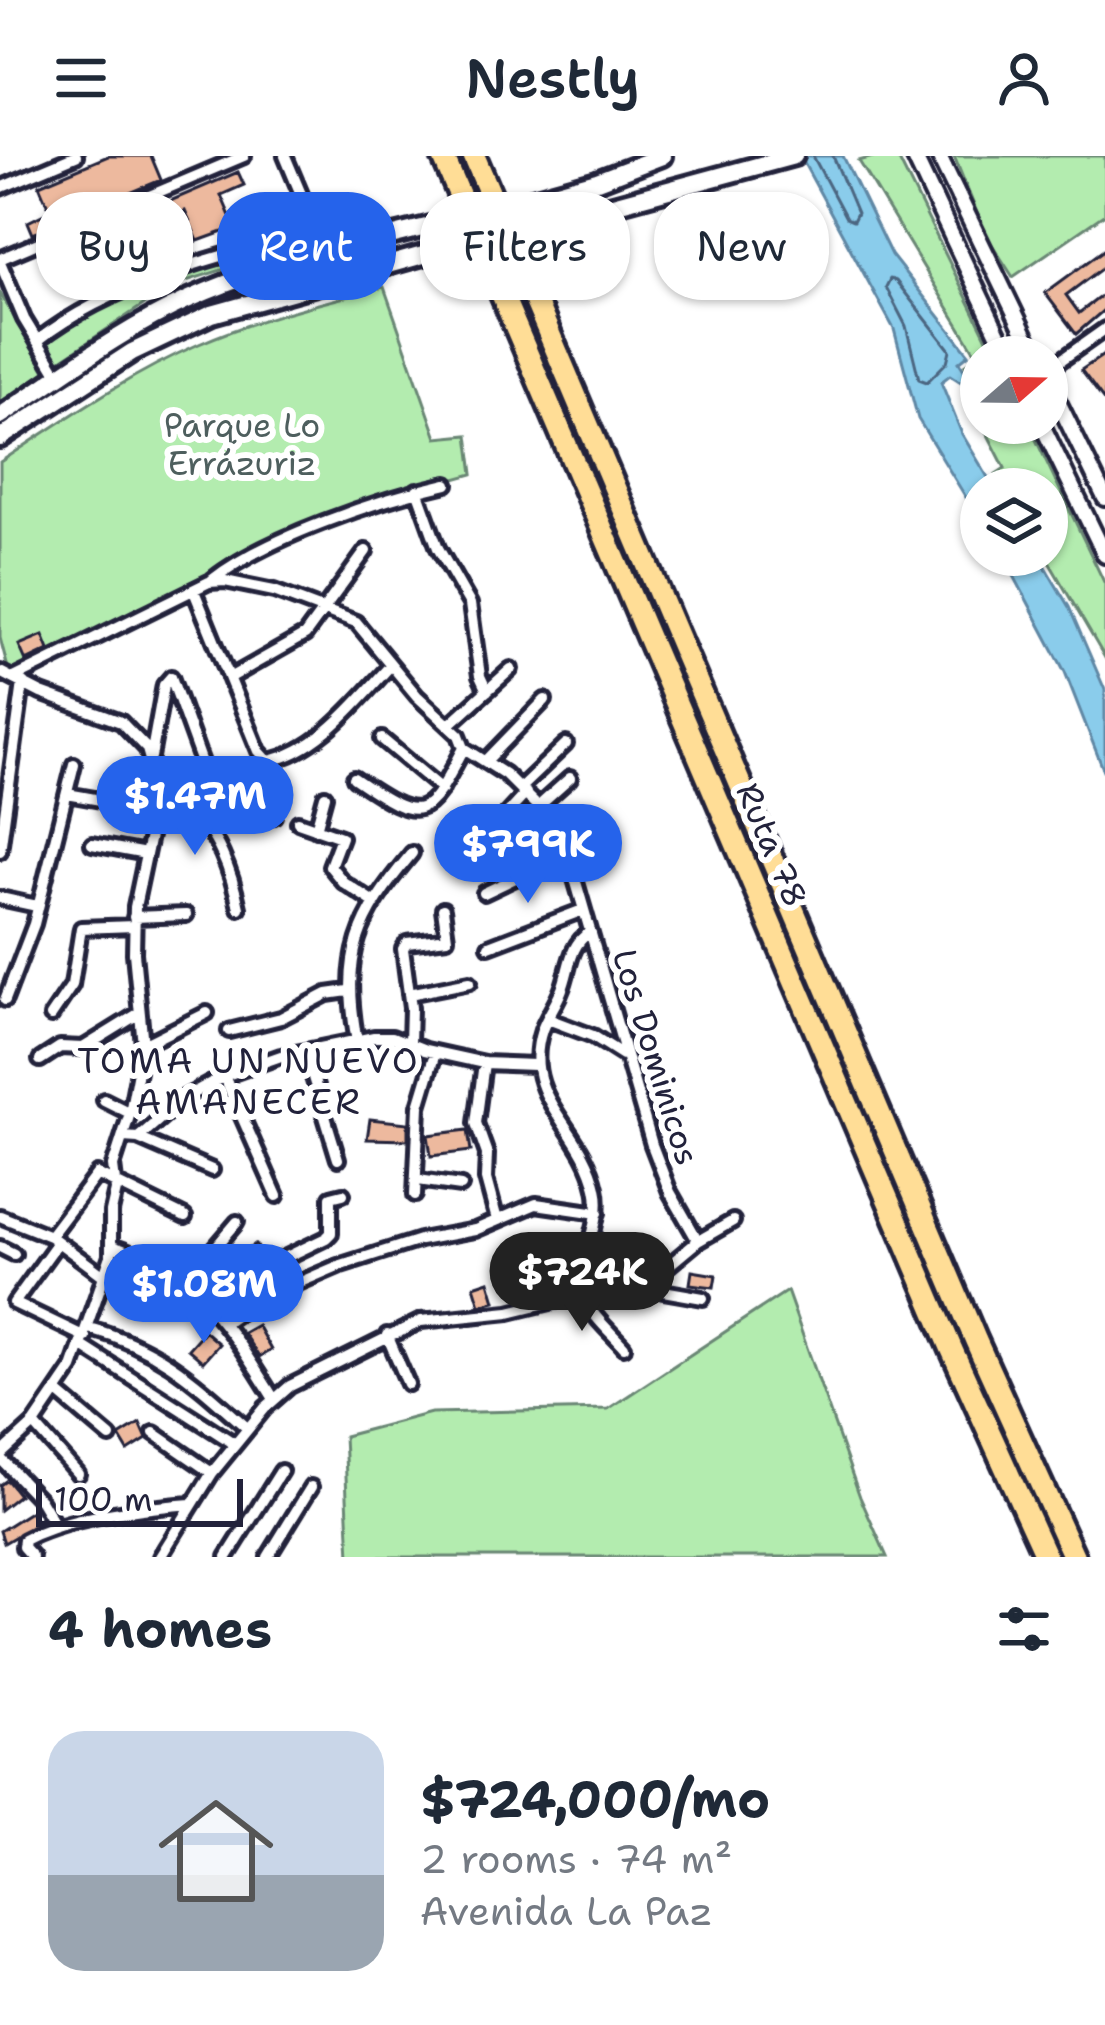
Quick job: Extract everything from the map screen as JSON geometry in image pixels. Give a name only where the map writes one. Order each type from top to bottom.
[{"type":"highway","name":"Ruta 78","points":[[443,156],[942,1328],[1046,1557]]},
{"type":"highway","name":"Ruta 78","points":[[474,156],[966,1319],[1074,1557]]},
{"type":"main road","points":[[396,235],[518,203],[627,162],[662,156]]},
{"type":"main road","points":[[0,438],[139,348],[212,314],[786,158]]},
{"type":"main road","points":[[0,416],[182,302],[217,288]]},
{"type":"street","points":[[0,188],[76,156]]},
{"type":"street","points":[[58,377],[17,305],[0,261],[244,156]]},
{"type":"street","points":[[285,156],[300,192]]},
{"type":"street","points":[[914,156],[999,336]]},
{"type":"street","points":[[939,156],[1026,336]]},
{"type":"street","points":[[37,341],[68,320],[158,278],[217,258]]},
{"type":"street","points":[[1068,358],[1105,329]]},
{"type":"street","points":[[1068,420],[1105,498]]},
{"type":"street","points":[[1051,444],[1105,555]]},
{"type":"street","points":[[19,680],[299,535],[417,490],[447,484]]},
{"type":"street","points":[[417,490],[437,548],[470,604],[480,676],[487,691]]},
{"type":"street","points":[[232,677],[298,640],[327,609],[366,551]]},
{"type":"street","name":"Los Dominicos","points":[[209,582],[254,586],[327,609],[366,631],[391,665],[459,735],[464,748],[540,805],[568,853],[658,1164],[698,1241]]},
{"type":"street","points":[[194,591],[260,751],[268,760],[296,750],[334,723],[391,665]]},
{"type":"street","points":[[449,725],[511,669]]},
{"type":"street","points":[[0,672],[121,722],[151,757]]},
{"type":"street","points":[[56,1527],[40,1500],[0,1457],[34,1424],[56,1392],[85,1337],[112,1246],[113,1166],[130,1113],[143,1045],[134,921],[158,805],[151,757],[164,685],[171,677],[218,807]]},
{"type":"street","points":[[0,851],[19,680]]},
{"type":"street","points":[[486,761],[545,700]]},
{"type":"street","points":[[382,739],[442,789]]},
{"type":"street","points":[[469,855],[566,744]]},
{"type":"street","points":[[354,778],[398,805],[421,809],[442,789],[464,748]]},
{"type":"street","points":[[5,1000],[37,907],[74,764]]},
{"type":"street","points":[[540,805],[570,778]]},
{"type":"street","points":[[197,818],[260,793],[267,797],[274,816]]},
{"type":"street","points":[[68,794],[184,808],[197,818],[223,859],[239,908]]},
{"type":"street","points":[[316,829],[325,796]]},
{"type":"street","points":[[298,822],[341,837],[330,866],[343,882],[372,901]]},
{"type":"street","points":[[92,844],[146,854]]},
{"type":"street","points":[[357,1042],[348,991],[363,917],[412,853]]},
{"type":"street","points":[[484,893],[568,853]]},
{"type":"street","points":[[0,898],[37,907]]},
{"type":"street","points":[[410,1043],[404,945],[447,938],[443,909]]},
{"type":"street","points":[[489,946],[583,910]]},
{"type":"street","points":[[51,1016],[71,989],[78,933],[85,926],[187,915]]},
{"type":"street","points":[[589,933],[575,947],[536,1065],[546,1098],[583,1149],[597,1190],[598,1213],[583,1294],[624,1347]]},
{"type":"street","points":[[409,994],[470,982]]},
{"type":"street","points":[[229,1031],[281,1018],[327,994],[348,991]]},
{"type":"street","points":[[143,1045],[207,1013]]},
{"type":"street","points":[[40,1060],[60,1047],[83,1048],[138,1014]]},
{"type":"street","points":[[548,1019],[593,1036],[623,1055]]},
{"type":"street","points":[[139,1138],[184,1098],[224,1076],[305,1051],[383,1036],[484,1063],[536,1065]]},
{"type":"street","points":[[305,1051],[338,1159]]},
{"type":"street","points":[[415,1195],[419,1106],[435,1053]]},
{"type":"street","points":[[484,1063],[476,1123],[487,1154],[486,1180],[497,1220]]},
{"type":"street","points":[[224,1076],[277,1196]]},
{"type":"street","points":[[104,1100],[130,1113]]},
{"type":"street","points":[[123,1137],[139,1138],[212,1170]]},
{"type":"street","points":[[185,1217],[101,1174],[90,1180],[14,1303],[85,1337],[235,1444]]},
{"type":"street","points":[[418,1180],[461,1186]]},
{"type":"street","points":[[254,1302],[245,1276],[326,1238],[331,1233],[331,1197],[344,1194]]},
{"type":"street","points":[[224,1323],[254,1302],[363,1257],[475,1230],[541,1203],[598,1213]]},
{"type":"street","points":[[0,1216],[54,1239],[104,1276]]},
{"type":"street","points":[[160,1557],[191,1504],[247,1428],[297,1382],[421,1321],[509,1312],[650,1283],[698,1241],[733,1221]]},
{"type":"street","points":[[186,1282],[237,1222]]},
{"type":"street","points":[[0,1246],[14,1253]]},
{"type":"street","points":[[112,1246],[186,1282],[224,1323],[274,1399]]},
{"type":"street","points":[[650,1283],[663,1291],[703,1298]]},
{"type":"street","points":[[387,1335],[408,1384]]},
{"type":"street","points":[[85,1337],[123,1337],[160,1356],[247,1428]]},
{"type":"street","points":[[56,1392],[110,1437]]},
{"type":"street","points":[[34,1424],[78,1474]]},
{"type":"street","points":[[154,1433],[212,1473]]},
{"type":"street","points":[[227,1557],[281,1472]]},
{"type":"street","points":[[268,1557],[311,1487]]},
{"type":"street","points":[[32,1557],[23,1547],[24,1540],[56,1527],[191,1504]]},
{"type":"green space","points":[[876,156],[899,160],[986,336],[965,336],[859,161]]},
{"type":"green space","points":[[954,156],[1105,156],[1105,214],[1013,277],[986,235]]},
{"type":"green space","points":[[217,263],[217,271],[193,279],[193,270]]},
{"type":"green space","points":[[0,293],[46,373],[0,404]]},
{"type":"green space","points":[[120,300],[151,300],[58,362],[46,342]]},
{"type":"green space","name":"Parque Lo Errázuriz","points":[[333,300],[389,300],[437,438],[468,435],[473,474],[383,499],[9,672],[0,638],[0,462],[173,356]]},
{"type":"green space","points":[[993,444],[1038,444],[1050,468],[1005,468]]},
{"type":"green space","points":[[1068,507],[1105,584],[1105,658],[1057,576],[1068,576]]},
{"type":"green space","points":[[787,1291],[860,1497],[887,1557],[350,1557],[344,1436],[431,1413],[608,1409]]},
{"type":"water","points":[[800,156],[843,156],[891,255],[960,343],[960,381],[950,375],[941,382],[960,429],[960,444],[968,444],[982,468],[960,468],[960,488],[918,419],[894,329],[829,209],[829,192],[820,192]]},
{"type":"water","points":[[1014,576],[1051,576],[1069,607],[1105,690],[1105,774],[1065,672]]},
{"type":"building","points":[[108,156],[151,156],[161,180],[133,192],[42,192],[39,185]]},
{"type":"building","points":[[238,172],[244,185],[217,192],[217,234],[198,241],[191,192]]},
{"type":"building","points":[[1105,249],[1105,266],[1066,295],[1079,313],[1105,293],[1105,309],[1076,334],[1045,293]]},
{"type":"building","points":[[1105,354],[1105,402],[1081,370]]},
{"type":"building","points":[[43,635],[49,650],[26,661],[19,645]]},
{"type":"building","points":[[370,1119],[408,1123],[408,1140],[367,1139]]},
{"type":"building","points":[[468,1130],[471,1151],[431,1156],[428,1135]]},
{"type":"building","points":[[255,1244],[265,1256],[239,1269],[223,1288],[232,1300],[222,1308],[201,1286]]},
{"type":"building","points":[[692,1271],[716,1275],[714,1287],[690,1284]]},
{"type":"building","points":[[489,1281],[495,1301],[480,1305],[474,1286]]},
{"type":"building","points":[[257,1325],[271,1350],[259,1357],[243,1333]]},
{"type":"building","points":[[204,1331],[219,1344],[203,1362],[188,1349]]},
{"type":"building","points":[[140,1423],[147,1439],[128,1451],[119,1436]]},
{"type":"building","points":[[7,1480],[19,1495],[0,1510],[0,1485]]},
{"type":"building","points":[[30,1512],[38,1523],[4,1543],[0,1531]]},
{"type":"district","name":"TOMA UN NUEVO AMANECER","points":[[249,1080]]}]
